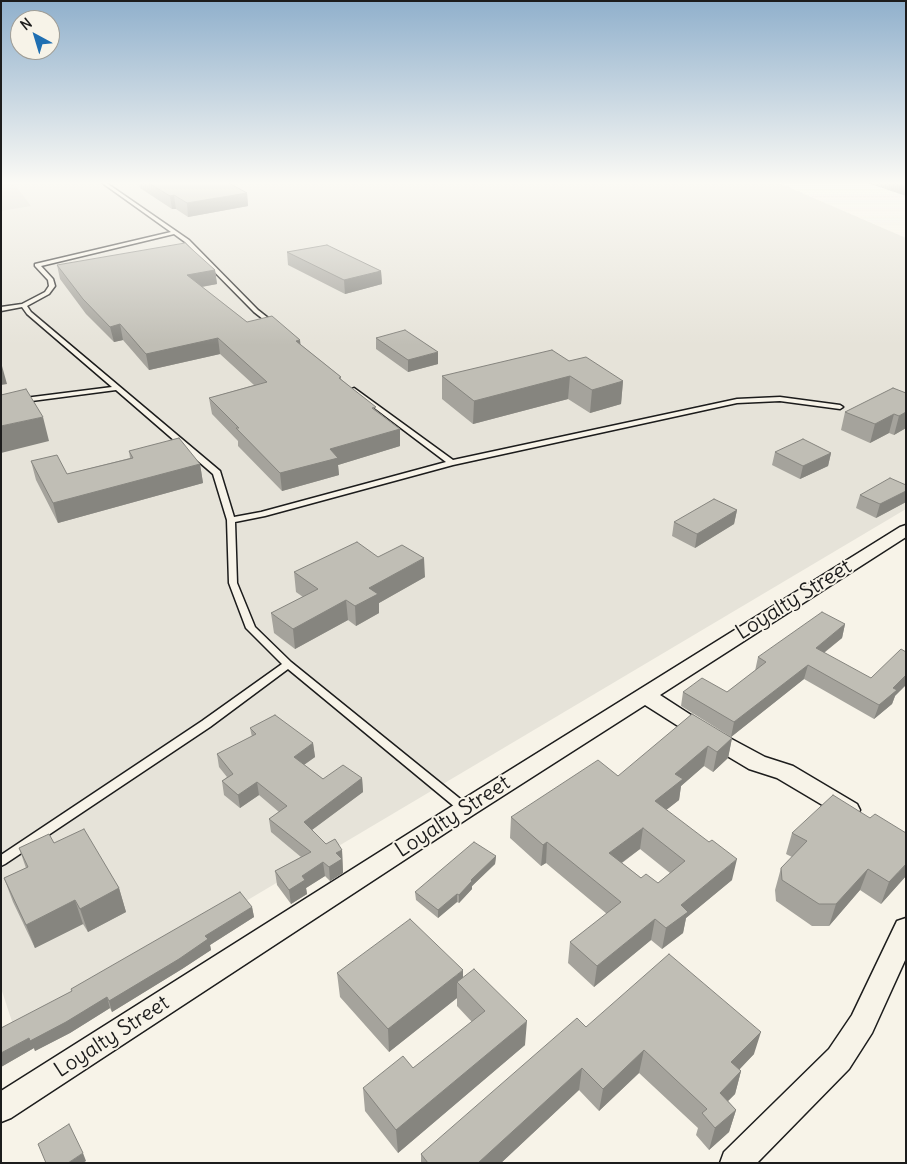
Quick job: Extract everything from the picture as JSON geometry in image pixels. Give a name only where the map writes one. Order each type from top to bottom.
[{"type":"street","name":"Loyalty Street","points":[[1,1108],[464,809],[906,530]]},
{"type":"street","points":[[645,696],[711,737],[757,762],[785,772],[865,820]]},
{"type":"street","points":[[735,1163],[839,1059],[862,1024],[906,929]]},
{"type":"lane","points":[[1,309],[24,305],[47,292],[52,286],[51,280],[37,265],[157,236]]},
{"type":"lane","points":[[180,236],[256,311],[278,329]]},
{"type":"lane","points":[[24,305],[29,313],[217,474],[231,520],[233,582],[252,628],[288,664],[464,809]]},
{"type":"lane","points":[[344,382],[452,463]]},
{"type":"lane","points":[[1,403],[117,388]]},
{"type":"lane","points":[[231,520],[262,514],[452,463],[737,401],[780,398],[840,407]]},
{"type":"lane","points":[[1,861],[198,729],[288,664]]},
{"type":"shaded area","points":[[1,236],[902,236],[906,238],[906,509],[17,1037],[1,988]]},
{"type":"building","points":[[185,243],[215,270],[187,275],[247,322],[272,316],[300,340],[296,341],[376,407],[372,408],[400,429],[330,449],[338,458],[280,473],[209,398],[267,382],[218,338],[146,354],[120,324],[110,327],[83,299],[57,265]]},
{"type":"building","points":[[327,245],[381,271],[344,280],[287,252]]},
{"type":"building","points":[[405,330],[438,352],[408,360],[376,338]]},
{"type":"building","points":[[552,350],[569,361],[586,357],[623,381],[592,390],[570,376],[474,401],[442,376]]},
{"type":"building","points":[[893,388],[906,393],[906,412],[899,416],[894,414],[875,424],[845,412]]},
{"type":"building","points":[[26,389],[43,417],[1,426],[1,395]]},
{"type":"building","points":[[179,438],[200,464],[53,503],[31,461],[57,455],[67,474],[133,458],[129,451]]},
{"type":"building","points":[[803,439],[831,453],[803,466],[775,452]]},
{"type":"building","points":[[890,478],[906,485],[906,491],[880,504],[860,495]]},
{"type":"building","points":[[714,499],[737,510],[697,534],[674,522]]},
{"type":"building","points":[[357,542],[378,557],[402,545],[424,558],[369,588],[378,594],[355,606],[346,600],[293,629],[271,613],[318,589],[294,572]]},
{"type":"building","points":[[822,612],[845,624],[816,648],[871,678],[901,649],[906,652],[906,675],[893,688],[897,690],[879,705],[808,665],[734,722],[683,692],[702,678],[727,692],[766,662],[758,657]]},
{"type":"building","points":[[692,714],[732,738],[717,752],[708,746],[675,774],[683,779],[655,801],[709,842],[712,840],[737,859],[681,905],[688,912],[666,928],[655,919],[597,966],[570,942],[621,902],[547,842],[543,845],[511,817],[598,760],[618,776]],"holes":[[[643,828],[685,861],[658,883],[646,874],[641,878],[609,853]]]},
{"type":"building","points":[[275,715],[313,743],[294,757],[323,779],[343,765],[362,778],[304,822],[326,844],[335,839],[342,850],[336,853],[342,859],[329,867],[323,862],[302,876],[305,880],[289,890],[275,871],[311,852],[269,819],[287,806],[257,782],[238,795],[222,781],[233,774],[217,754],[256,734],[250,728]]},
{"type":"building","points":[[833,795],[870,818],[875,814],[906,833],[906,864],[889,882],[868,869],[836,904],[819,904],[782,880],[781,868],[807,841],[792,833]]},
{"type":"building","points":[[84,829],[119,888],[80,909],[75,900],[26,925],[4,878],[28,867],[19,848],[49,834],[54,843]]},
{"type":"building","points":[[474,842],[496,856],[471,880],[459,895],[457,894],[438,910],[415,892]]},
{"type":"building","points":[[240,892],[252,907],[205,936],[208,939],[179,959],[109,1001],[107,997],[66,1022],[30,1041],[29,1038],[1,1053],[1,1028],[72,991],[71,989]]},
{"type":"building","points":[[410,919],[463,970],[388,1029],[337,973]]},
{"type":"building","points":[[669,954],[761,1032],[731,1062],[741,1071],[720,1093],[736,1110],[715,1128],[702,1113],[707,1109],[644,1050],[603,1089],[582,1068],[478,1163],[428,1163],[421,1154],[577,1018],[586,1027]]},
{"type":"building","points":[[474,969],[527,1021],[396,1130],[363,1088],[403,1056],[413,1068],[485,1011],[457,982]]},
{"type":"building","points":[[69,1124],[83,1153],[68,1163],[46,1163],[38,1144]]}]
